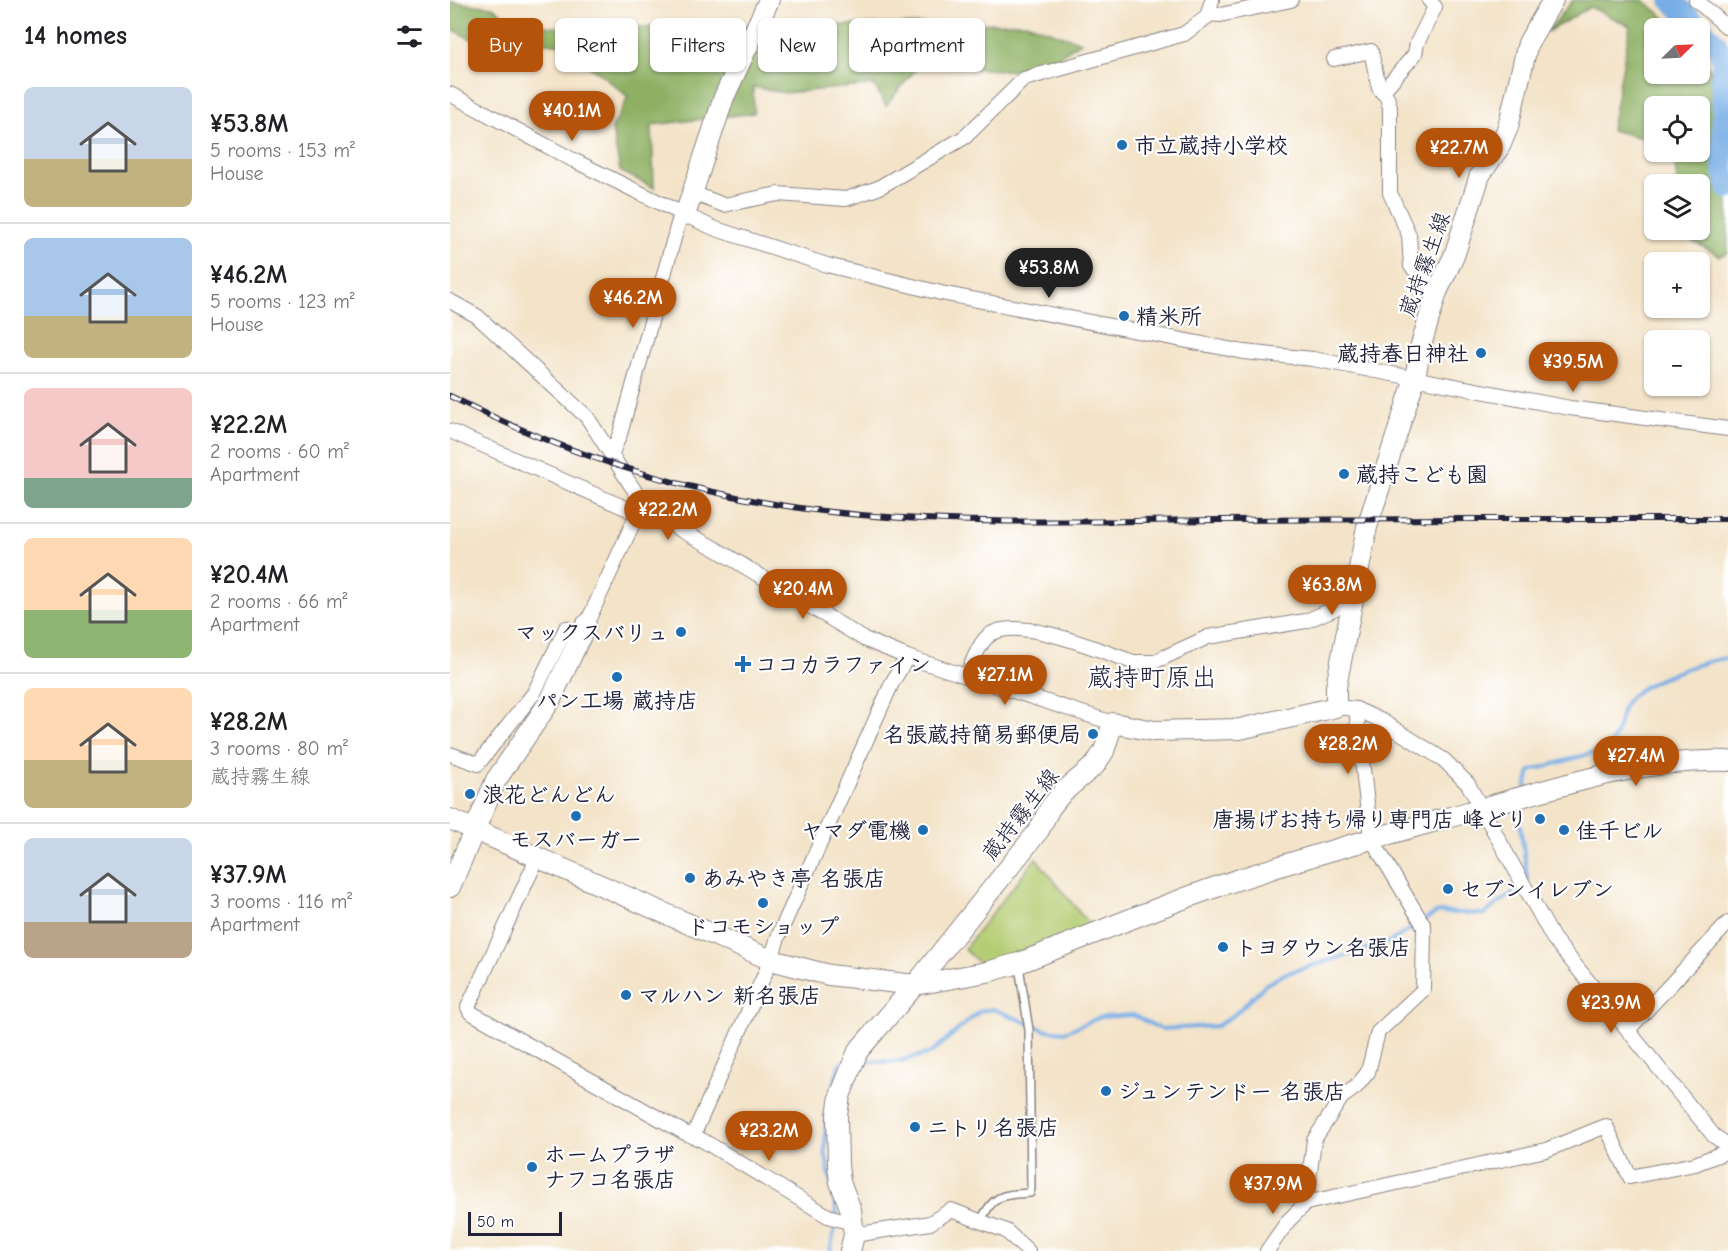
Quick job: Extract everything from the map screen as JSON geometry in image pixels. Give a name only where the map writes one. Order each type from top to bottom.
[{"type":"street","points":[[612,453],[620,434],[683,214],[724,97],[770,0]]},
{"type":"street","points":[[692,193],[724,205],[778,194],[846,199],[878,188],[965,137],[1024,78],[1184,34],[1208,14],[1212,0]]},
{"type":"street","points":[[1208,14],[1220,15],[1291,0]]},
{"type":"street","name":"蔵持霧生線","points":[[1336,707],[1336,687],[1367,527],[1415,378],[1421,345],[1437,292],[1454,256],[1480,175],[1508,127],[1528,43],[1553,0]]},
{"type":"street","points":[[1696,0],[1728,28]]},
{"type":"street","points":[[1382,92],[1415,54],[1417,43],[1436,8],[1433,1]]},
{"type":"street","points":[[1334,58],[1371,51],[1382,92],[1387,97],[1391,122],[1389,179],[1392,199],[1409,235],[1411,267],[1437,292]]},
{"type":"street","points":[[450,94],[575,161],[683,214],[716,229],[801,258],[940,293],[1232,350],[1305,361],[1313,360],[1570,408],[1728,429]]},
{"type":"street","points":[[450,301],[477,316],[587,417],[612,453],[640,509]]},
{"type":"street","points":[[450,431],[649,513],[716,549],[864,639],[907,657],[1113,723],[1154,731],[1240,729],[1336,707],[1356,709],[1382,721],[1444,760],[1468,784],[1483,808],[1523,888],[1553,938],[1714,1136],[1728,1145]]},
{"type":"street","points":[[450,887],[505,764],[550,700],[640,509]]},
{"type":"street","points":[[967,675],[986,637],[996,633],[1036,630],[1133,662],[1149,664],[1201,639],[1306,621],[1354,600]]},
{"type":"street","points":[[450,754],[478,764],[534,693],[566,628]]},
{"type":"street","points":[[693,1136],[771,960],[778,937],[892,683],[907,657]]},
{"type":"street","points":[[1306,1203],[1314,1140],[1342,1097],[1356,1087],[1368,1072],[1378,1032],[1423,990],[1420,920],[1371,838],[1356,709]]},
{"type":"street","name":"蔵持霧生線","points":[[852,1236],[851,1209],[840,1182],[838,1166],[837,1115],[848,1073],[858,1051],[915,985],[1038,830],[1050,808],[1063,792],[1095,765],[1104,751],[1113,723]]},
{"type":"street","points":[[450,819],[771,960],[829,975],[915,985],[987,972],[1019,963],[1222,885],[1371,838],[1483,808],[1542,789],[1637,767],[1728,761]]},
{"type":"street","points":[[537,859],[468,1006],[470,1012],[693,1136],[828,1216],[852,1236],[930,1223],[951,1210],[1006,1231],[1028,1251]]},
{"type":"street","points":[[1628,1030],[1728,923]]},
{"type":"street","points":[[1267,1251],[1288,1221],[1306,1203],[1546,1150],[1606,1126],[1630,1177],[1695,1164],[1728,1151]]},
{"type":"lane","points":[[981,1221],[988,1206],[994,1200],[1002,1196],[1030,1193],[1031,1188],[1029,1030],[1019,963]]},
{"type":"green space","points":[[1573,0],[1643,0],[1665,18],[1644,18],[1644,84],[1710,84],[1710,69],[1714,173],[1728,202],[1728,253],[1720,256],[1690,240],[1710,240],[1710,174],[1676,174],[1675,162],[1710,162],[1710,96],[1644,96],[1644,138],[1611,130],[1630,26],[1590,7],[1547,32]]},
{"type":"green space","points":[[450,2],[493,7],[507,18],[468,18],[468,37],[454,30],[450,33]]},
{"type":"green space","points":[[985,23],[1026,23],[1081,42],[1034,72],[985,69]]},
{"type":"green space","points":[[837,25],[849,25],[849,72],[913,72],[886,106],[874,85],[785,93],[753,87],[754,113],[652,125],[654,188],[620,171],[612,129],[628,97],[598,72],[638,72],[638,27],[650,27],[650,72],[746,72],[746,26],[758,26],[758,72],[837,72]]},
{"type":"green space","points":[[543,26],[555,27],[555,44],[543,43]]},
{"type":"green space","points":[[1036,858],[1091,927],[981,965],[964,949]]},
{"type":"waterway","points":[[1671,0],[1716,43],[1722,57],[1723,167],[1728,188]]},
{"type":"waterway","points":[[1526,787],[1530,771],[1606,749],[1617,733],[1626,702],[1644,687],[1689,668],[1728,658]]},
{"type":"waterway","points":[[1522,803],[1519,817],[1528,882]]},
{"type":"waterway","points":[[1424,920],[1438,912],[1484,914],[1522,886]]},
{"type":"waterway","points":[[861,1061],[896,1062],[931,1053],[980,1011],[993,1009],[1045,1030],[1064,1032],[1101,1017],[1133,1015],[1161,1029],[1217,1026],[1235,1014],[1265,985],[1284,974],[1390,942],[1418,924]]},
{"type":"waterway","points":[[837,1215],[825,1151],[826,1115],[839,1065],[845,1061]]},
{"type":"waterway","points":[[830,1251],[836,1223]]},
{"type":"railway","points":[[450,396],[547,440],[650,475],[755,500],[861,515],[1040,522],[1728,519]]},
{"type":"place","name":"市立蔵持小学校","points":[[1122,145]]},
{"type":"place","name":"精米所","points":[[1124,316]]},
{"type":"place","name":"蔵持春日神社","points":[[1481,353]]},
{"type":"place","name":"蔵持こども園","points":[[1344,474]]},
{"type":"place","name":"マックスバリュ","points":[[681,632]]},
{"type":"place","name":"ココカラファイン","points":[[743,664]]},
{"type":"place","name":"パン工場 蔵持店","points":[[617,677]]},
{"type":"place","name":"名張蔵持簡易郵便局","points":[[1093,734]]},
{"type":"place","name":"浪花どんどん","points":[[470,794]]},
{"type":"place","name":"モスバーガー","points":[[576,816]]},
{"type":"place","name":"唐揚げお持ち帰り専門店 峰どり","points":[[1540,819]]},
{"type":"place","name":"ヤマダ電機","points":[[923,830]]},
{"type":"place","name":"佳千ビル","points":[[1564,830]]},
{"type":"place","name":"あみやき亭 名張店","points":[[690,878]]},
{"type":"place","name":"セブンイレブン","points":[[1448,889]]},
{"type":"place","name":"ドコモショップ","points":[[763,903]]},
{"type":"place","name":"トヨタウン名張店","points":[[1223,947]]},
{"type":"place","name":"マルハン 新名張店","points":[[626,995]]},
{"type":"place","name":"ジュンテンドー 名張店","points":[[1106,1091]]},
{"type":"place","name":"ニトリ名張店","points":[[915,1127]]},
{"type":"place","name":"ホームプラザ ナフコ名張店","points":[[532,1167]]},
{"type":"district","name":"蔵持町原出","points":[[1152,677]]}]
